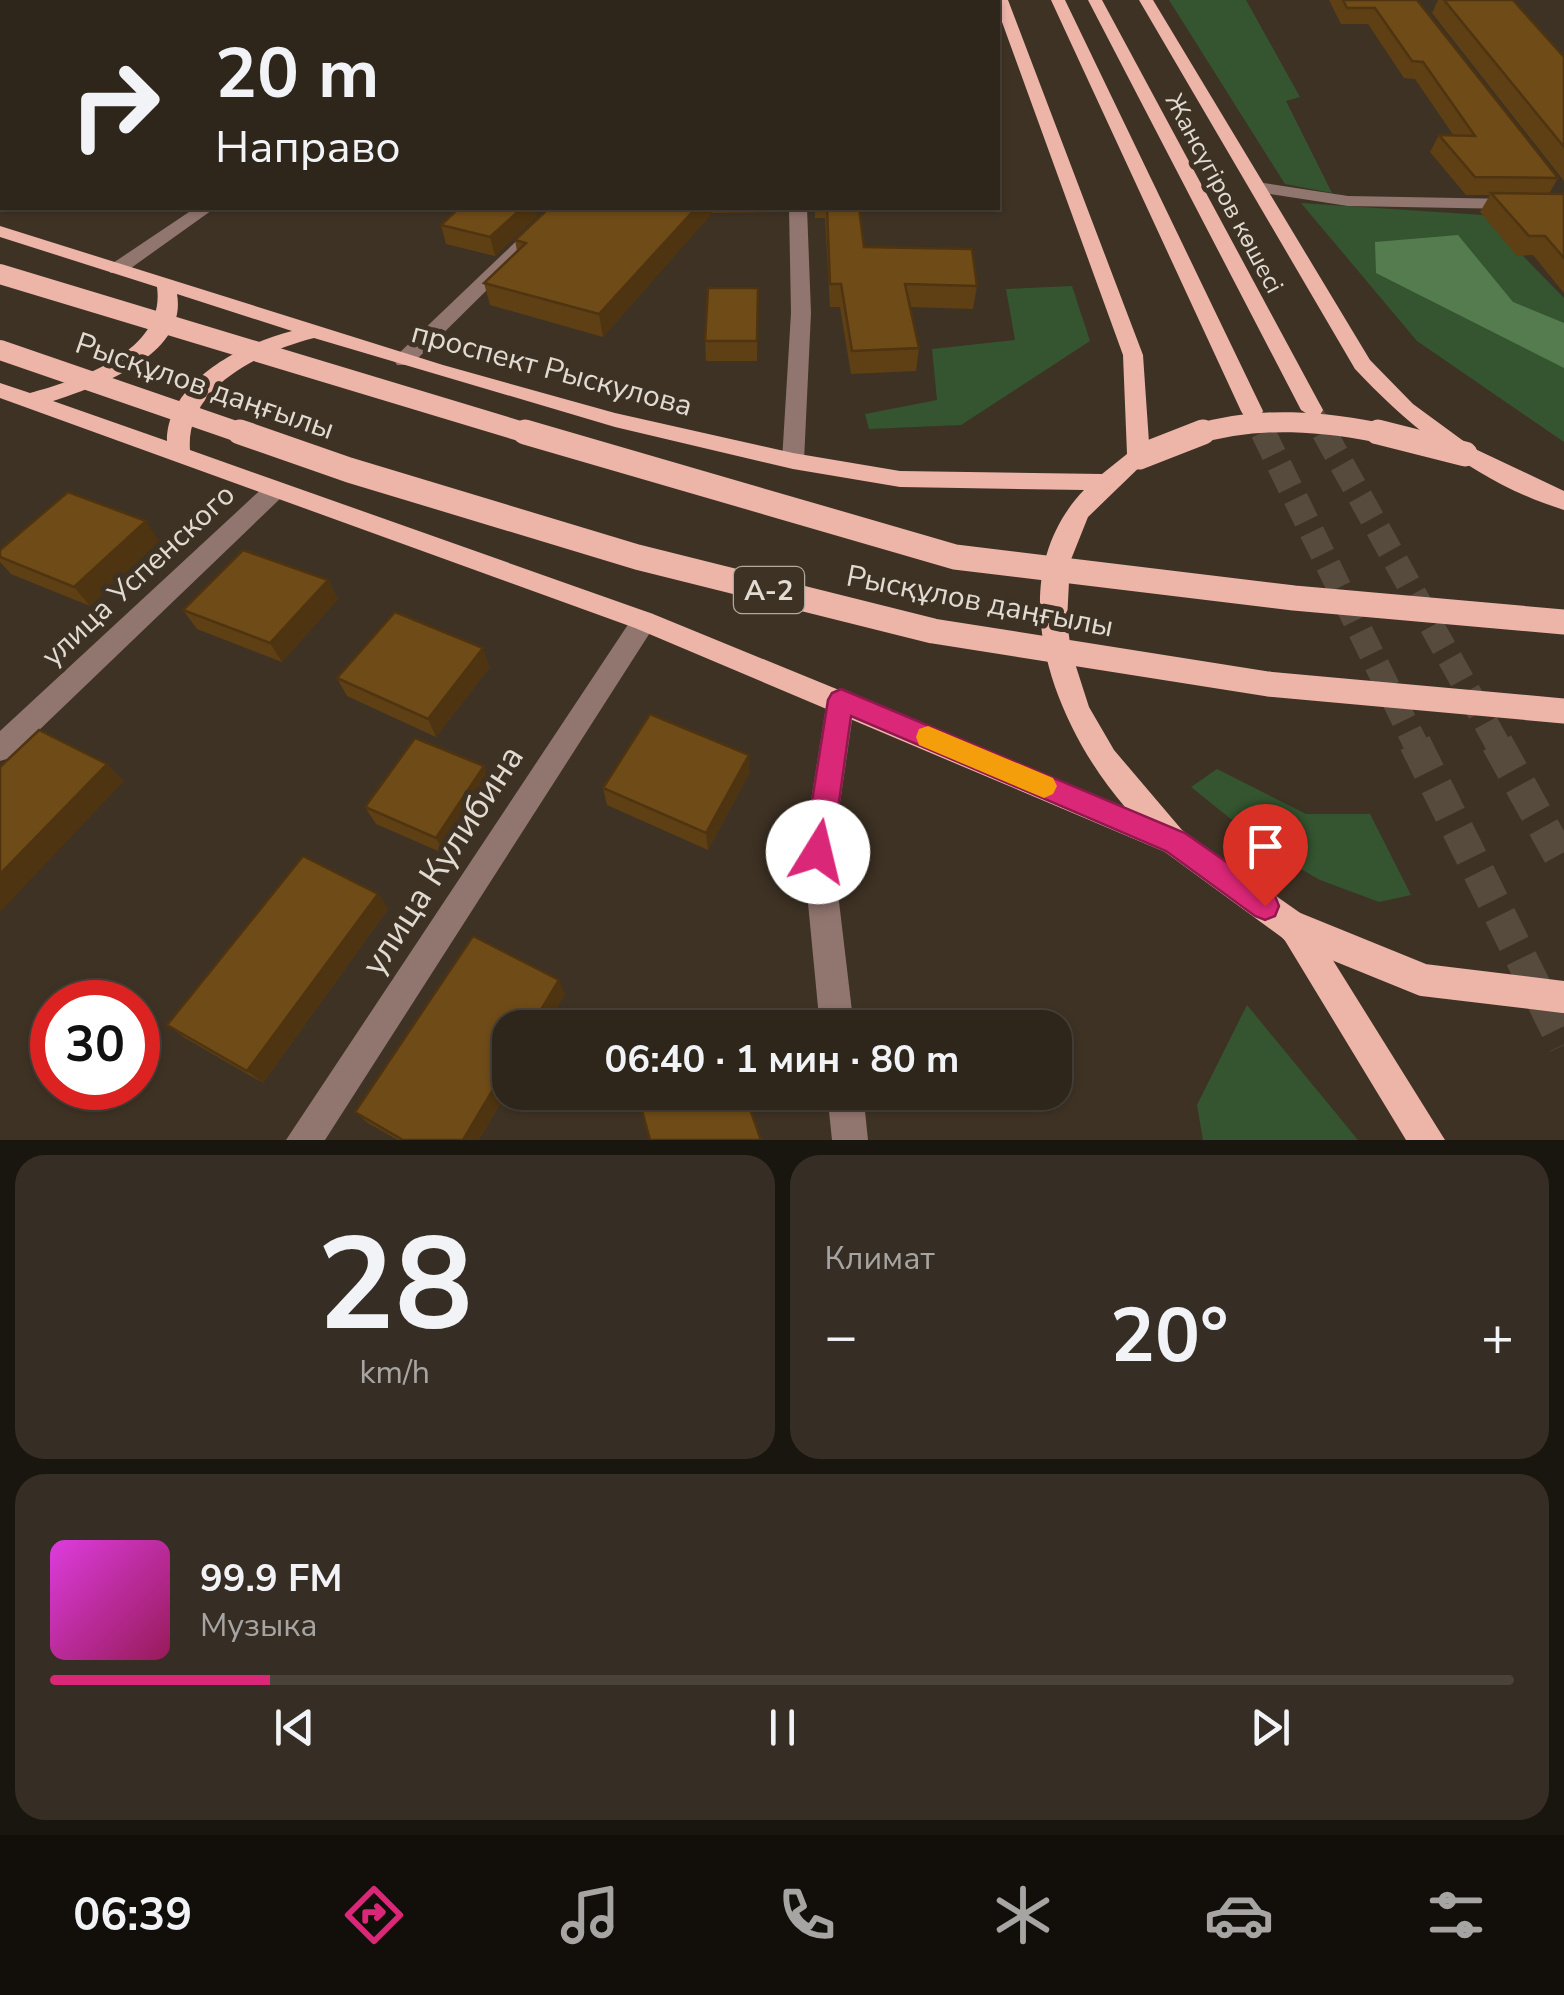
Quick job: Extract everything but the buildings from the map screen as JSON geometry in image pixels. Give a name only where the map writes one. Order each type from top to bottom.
[{"type":"main road","points":[[1001,0],[1133,356],[1139,457]]},
{"type":"main road","points":[[1058,0],[1252,411]]},
{"type":"main road","name":"Жансүгіров көшесі","points":[[1095,0],[1312,410]]},
{"type":"main road","points":[[1146,0],[1362,364],[1405,409],[1465,454]]},
{"type":"main road","name":"проспект Рыскулова","points":[[0,231],[404,360],[614,420],[792,461],[900,479],[1104,482]]},
{"type":"main road","name":"Рысқұлов даңғылы","points":[[0,274],[416,401],[954,557],[1294,598],[1564,622]]},
{"type":"main road","points":[[28,401],[106,374],[147,346],[170,319],[173,302],[166,286]]},
{"type":"main road","points":[[179,456],[178,427],[213,379],[280,339],[314,332]]},
{"type":"main road","name":"Рысқұлов даңғылы","points":[[0,350],[350,470],[619,552],[933,631],[1268,684],[1564,711]]},
{"type":"main road","points":[[0,390],[644,621],[841,700],[1176,842],[1295,928],[1424,980],[1564,996]]},
{"type":"main road","points":[[1176,842],[1103,758],[1062,674],[1051,598],[1067,533],[1104,482],[1139,457],[1206,431],[1286,422],[1373,429],[1465,454],[1564,501]]},
{"type":"main road","points":[[1295,928],[1427,1140]]},
{"type":"street","points":[[1552,184],[1564,202]]},
{"type":"street","points":[[1257,187],[1348,201],[1564,202]]},
{"type":"street","points":[[117,269],[203,210]]},
{"type":"street","points":[[404,360],[558,210]]},
{"type":"street","points":[[792,461],[801,313],[798,210]]},
{"type":"street","name":"улица Успенского","points":[[0,748],[276,489]]},
{"type":"street","name":"улица Кулибина","points":[[304,1140],[644,621]]},
{"type":"street","points":[[836,1010],[818,852],[841,700]]},
{"type":"street","points":[[847,1110],[850,1140]]},
{"type":"green space","points":[[1169,0],[1246,0],[1300,97],[1286,101],[1332,193],[1285,184]]},
{"type":"green space","points":[[1301,203],[1483,215],[1564,298],[1564,442],[1417,341]]},
{"type":"green space","points":[[1458,235],[1513,302],[1564,323],[1564,368],[1376,273],[1375,242]]},
{"type":"green space","points":[[1072,286],[1090,341],[961,425],[869,429],[865,414],[937,400],[932,349],[1015,340],[1006,289]]},
{"type":"green space","points":[[1217,769],[1306,814],[1370,814],[1411,895],[1379,902],[1320,880],[1273,853],[1191,787]]},
{"type":"green space","points":[[1247,1005],[1358,1140],[1203,1140],[1197,1105]]},
{"type":"tunnel","points":[[1312,410],[1326,435]]},
{"type":"tunnel","points":[[1252,411],[1264,435]]},
{"type":"tunnel","points":[[1263,432],[1416,745]]},
{"type":"tunnel","points":[[1324,432],[1498,745]]},
{"type":"tunnel","points":[[1415,743],[1564,1045]]},
{"type":"tunnel","points":[[1497,743],[1564,864]]},
{"type":"slow traffic","points":[[928,737],[1044,786]]},
{"type":"route","points":[[818,852],[841,700],[1176,842],[1265,906]]}]
